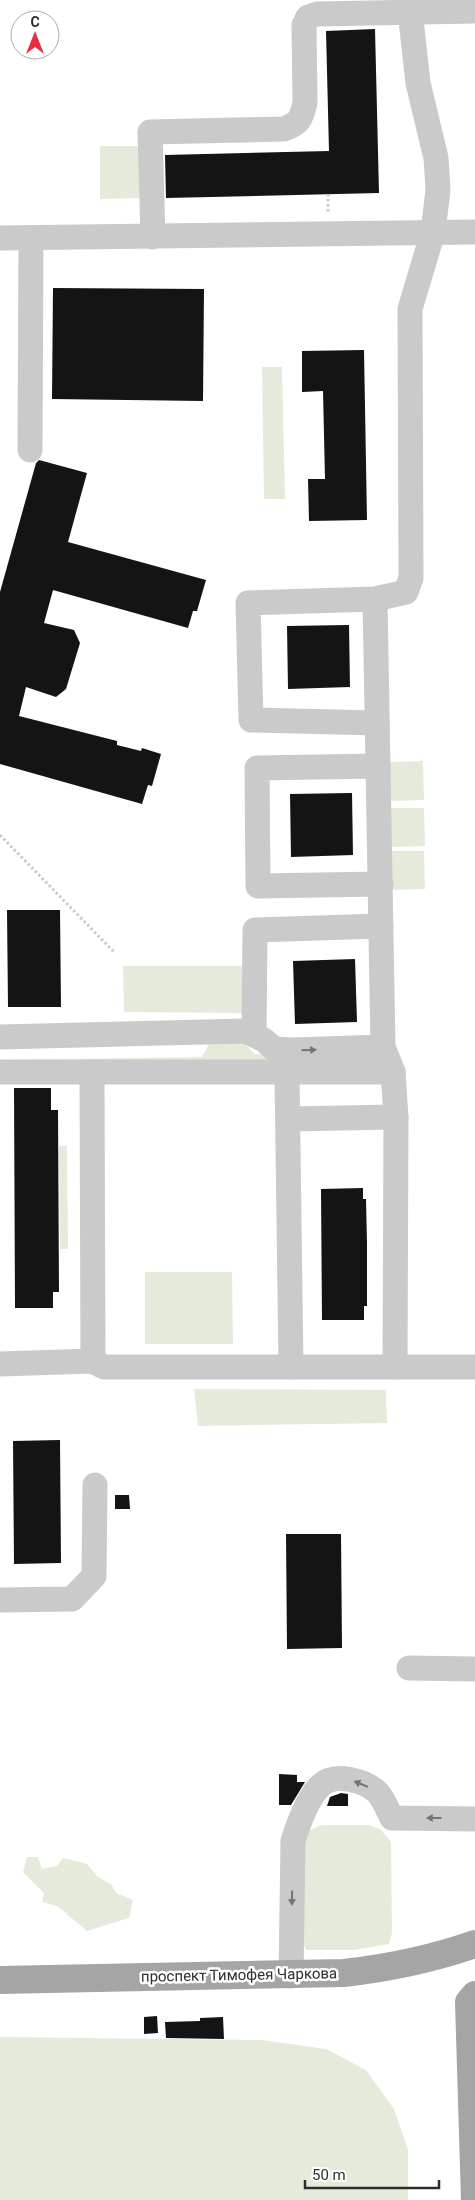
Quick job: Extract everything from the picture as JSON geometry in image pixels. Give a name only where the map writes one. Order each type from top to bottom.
[{"type":"main road","name":"проспект Тимофея Чаркова","points":[[0,1980],[291,1976],[376,1969],[438,1957],[475,1944]]},
{"type":"main road","points":[[475,1995],[469,2002],[475,2200]]},
{"type":"street","points":[[153,237],[150,132],[284,129],[297,124],[302,116],[305,103],[304,25],[308,17],[317,14],[475,11]]},
{"type":"street","points":[[377,723],[251,720],[248,602],[375,599],[406,592],[411,578],[410,309],[432,232],[438,190],[436,158],[418,84],[410,12]]},
{"type":"street","points":[[0,238],[475,232]]},
{"type":"street","points":[[30,450],[31,238]]},
{"type":"street","points":[[375,599],[383,1047],[393,1072],[396,1117],[396,1367]]},
{"type":"street","points":[[378,766],[257,768],[258,886],[381,884]]},
{"type":"street","points":[[259,1038],[254,930],[381,926]]},
{"type":"street","points":[[0,1037],[245,1031],[274,1049],[383,1047]]},
{"type":"street","points":[[0,1072],[287,1074],[393,1072]]},
{"type":"street","points":[[92,1074],[94,1362]]},
{"type":"street","points":[[287,1074],[291,1366]]},
{"type":"street","points":[[288,1119],[396,1117]]},
{"type":"street","points":[[0,1364],[94,1362],[104,1367],[475,1367]]},
{"type":"street","points":[[0,1600],[72,1599],[94,1576],[95,1486]]},
{"type":"street","points":[[409,1668],[475,1669]]},
{"type":"street","points":[[291,1976],[293,1841],[299,1821],[320,1786],[330,1780],[348,1779],[364,1783],[378,1792],[392,1818],[475,1819]]},
{"type":"path","points":[[0,835],[114,952]]},
{"type":"green space","points":[[100,146],[146,146],[146,198],[100,199]]},
{"type":"green space","points":[[262,367],[282,367],[285,499],[264,499]]},
{"type":"green space","points":[[423,761],[424,800],[389,801],[389,762]]},
{"type":"green space","points":[[390,808],[424,808],[425,846],[390,847]]},
{"type":"green space","points":[[390,851],[424,851],[425,889],[390,890]]},
{"type":"green space","points":[[123,966],[242,966],[242,1013],[124,1012]]},
{"type":"green space","points":[[241,1041],[255,1054],[372,1053],[377,1061],[0,1060],[202,1057],[210,1042]]},
{"type":"green space","points":[[59,1146],[67,1146],[68,1249],[60,1249]]},
{"type":"green space","points":[[145,1272],[232,1272],[233,1344],[145,1344]]},
{"type":"green space","points":[[194,1389],[386,1390],[387,1423],[198,1426]]},
{"type":"green space","points":[[321,1825],[369,1825],[381,1830],[391,1842],[392,1933],[389,1944],[354,1950],[306,1950],[300,1936],[301,1841],[308,1831]]},
{"type":"green space","points":[[27,1857],[38,1857],[42,1869],[57,1866],[63,1858],[87,1864],[98,1877],[111,1884],[116,1893],[133,1900],[129,1918],[87,1931],[57,1906],[42,1902],[44,1893],[23,1872]]},
{"type":"green space","points":[[0,2037],[261,2040],[326,2049],[366,2070],[394,2109],[408,2150],[408,2200],[0,2200]]},
{"type":"building","points":[[375,29],[379,193],[166,198],[165,155],[329,151],[326,31]]},
{"type":"building","points":[[53,288],[204,289],[203,401],[52,399]]},
{"type":"building","points":[[364,350],[367,520],[309,521],[308,479],[325,479],[323,391],[302,392],[302,351]]},
{"type":"building","points":[[39,460],[87,473],[68,542],[206,580],[197,611],[193,611],[188,628],[53,590],[44,623],[74,630],[80,643],[66,689],[56,697],[26,687],[19,716],[117,741],[117,745],[141,751],[142,748],[161,754],[152,786],[148,785],[142,804],[0,764],[0,592],[36,463]]},
{"type":"building","points":[[349,625],[350,687],[288,689],[287,626]]},
{"type":"building","points":[[352,793],[353,855],[291,857],[290,794]]},
{"type":"building","points":[[7,910],[60,910],[61,1007],[8,1007]]},
{"type":"building","points":[[355,959],[357,1022],[295,1024],[293,961]]},
{"type":"building","points":[[14,1088],[51,1088],[51,1110],[58,1110],[59,1292],[53,1292],[53,1308],[15,1308]]},
{"type":"building","points":[[363,1188],[363,1199],[366,1199],[367,1243],[367,1306],[364,1306],[364,1320],[322,1320],[321,1189]]},
{"type":"building","points":[[60,1440],[61,1563],[14,1564],[13,1441]]},
{"type":"building","points":[[115,1495],[129,1495],[130,1509],[115,1509]]},
{"type":"building","points":[[286,1534],[341,1534],[342,1648],[287,1649]]},
{"type":"building","points":[[279,1774],[297,1775],[297,1782],[305,1782],[291,1805],[279,1805]]},
{"type":"building","points":[[341,1793],[348,1794],[348,1806],[327,1806],[330,1797]]},
{"type":"building","points":[[157,2016],[158,2033],[144,2034],[144,2017]]},
{"type":"building","points":[[223,2017],[224,2039],[166,2038],[165,2022],[200,2021],[200,2018]]}]
